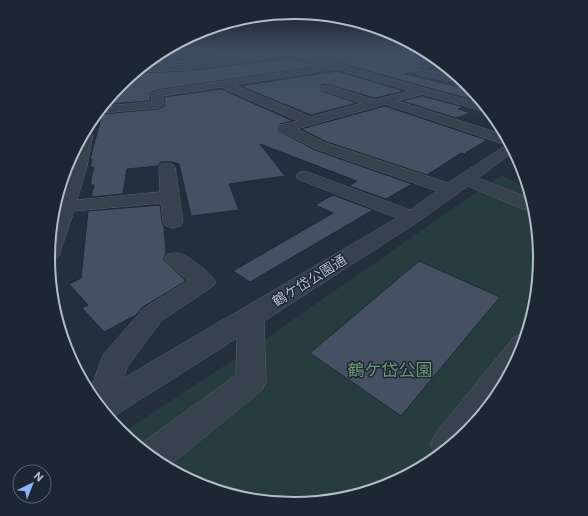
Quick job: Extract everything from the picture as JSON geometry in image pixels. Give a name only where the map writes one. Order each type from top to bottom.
[{"type":"street","points":[[207,76],[310,121]]},
{"type":"street","points":[[107,110],[158,105],[156,94],[272,76]]},
{"type":"street","points":[[371,76],[480,108]]},
{"type":"street","points":[[356,81],[374,77]]},
{"type":"street","points":[[326,88],[372,104]]},
{"type":"street","points":[[421,91],[285,128],[321,146],[527,204]]},
{"type":"street","points":[[384,100],[501,139]]},
{"type":"street","points":[[464,103],[474,100]]},
{"type":"street","name":"鶴ケ岱公園通","points":[[106,405],[412,217],[507,150]]},
{"type":"street","points":[[57,227],[66,206],[80,151]]},
{"type":"street","points":[[167,167],[169,197],[173,222]]},
{"type":"street","points":[[304,176],[412,217]]},
{"type":"street","points":[[66,206],[169,197]]},
{"type":"street","points":[[103,401],[113,363],[153,314],[204,282],[175,259]]},
{"type":"street","points":[[157,454],[252,381],[250,317]]},
{"type":"street","points":[[457,433],[505,369]]},
{"type":"green space","name":"鶴ケ岱公園","points":[[501,175],[522,186],[531,227],[533,258],[531,289],[525,320],[520,335],[501,378],[484,403],[474,416],[452,438],[427,457],[385,479],[356,489],[325,495],[310,496],[294,497],[263,495],[232,489],[188,472],[161,457],[127,429],[274,333]]},
{"type":"building","points":[[138,76],[251,76],[156,90],[150,93],[150,101],[111,104]]},
{"type":"building","points":[[304,76],[354,76],[404,91],[375,98],[322,84],[320,87],[322,91],[357,103],[311,115],[240,86]]},
{"type":"building","points":[[387,76],[413,76],[462,88],[474,100]]},
{"type":"building","points":[[221,89],[293,121],[280,124],[278,128],[279,131],[315,150],[412,184],[386,199],[349,186],[357,181],[260,144],[285,176],[229,184],[239,210],[191,216],[179,164],[173,162],[161,162],[158,166],[127,169],[123,194],[91,197],[94,185],[91,185],[91,179],[94,167],[90,167],[92,159],[90,159],[101,117],[103,114],[158,109],[165,106],[164,97]]},
{"type":"building","points":[[422,96],[464,107],[458,109],[471,113],[456,118],[402,101]]},
{"type":"building","points":[[385,106],[487,140],[464,154],[461,153],[427,175],[327,142],[301,129]]},
{"type":"building","points":[[333,195],[373,210],[250,282],[233,271],[333,213],[315,205]]},
{"type":"building","points":[[160,205],[162,222],[164,226],[166,253],[163,259],[186,281],[143,307],[136,315],[104,332],[82,308],[88,305],[69,284],[81,278],[88,211]]},
{"type":"building","points":[[419,261],[500,297],[401,416],[310,353]]}]
